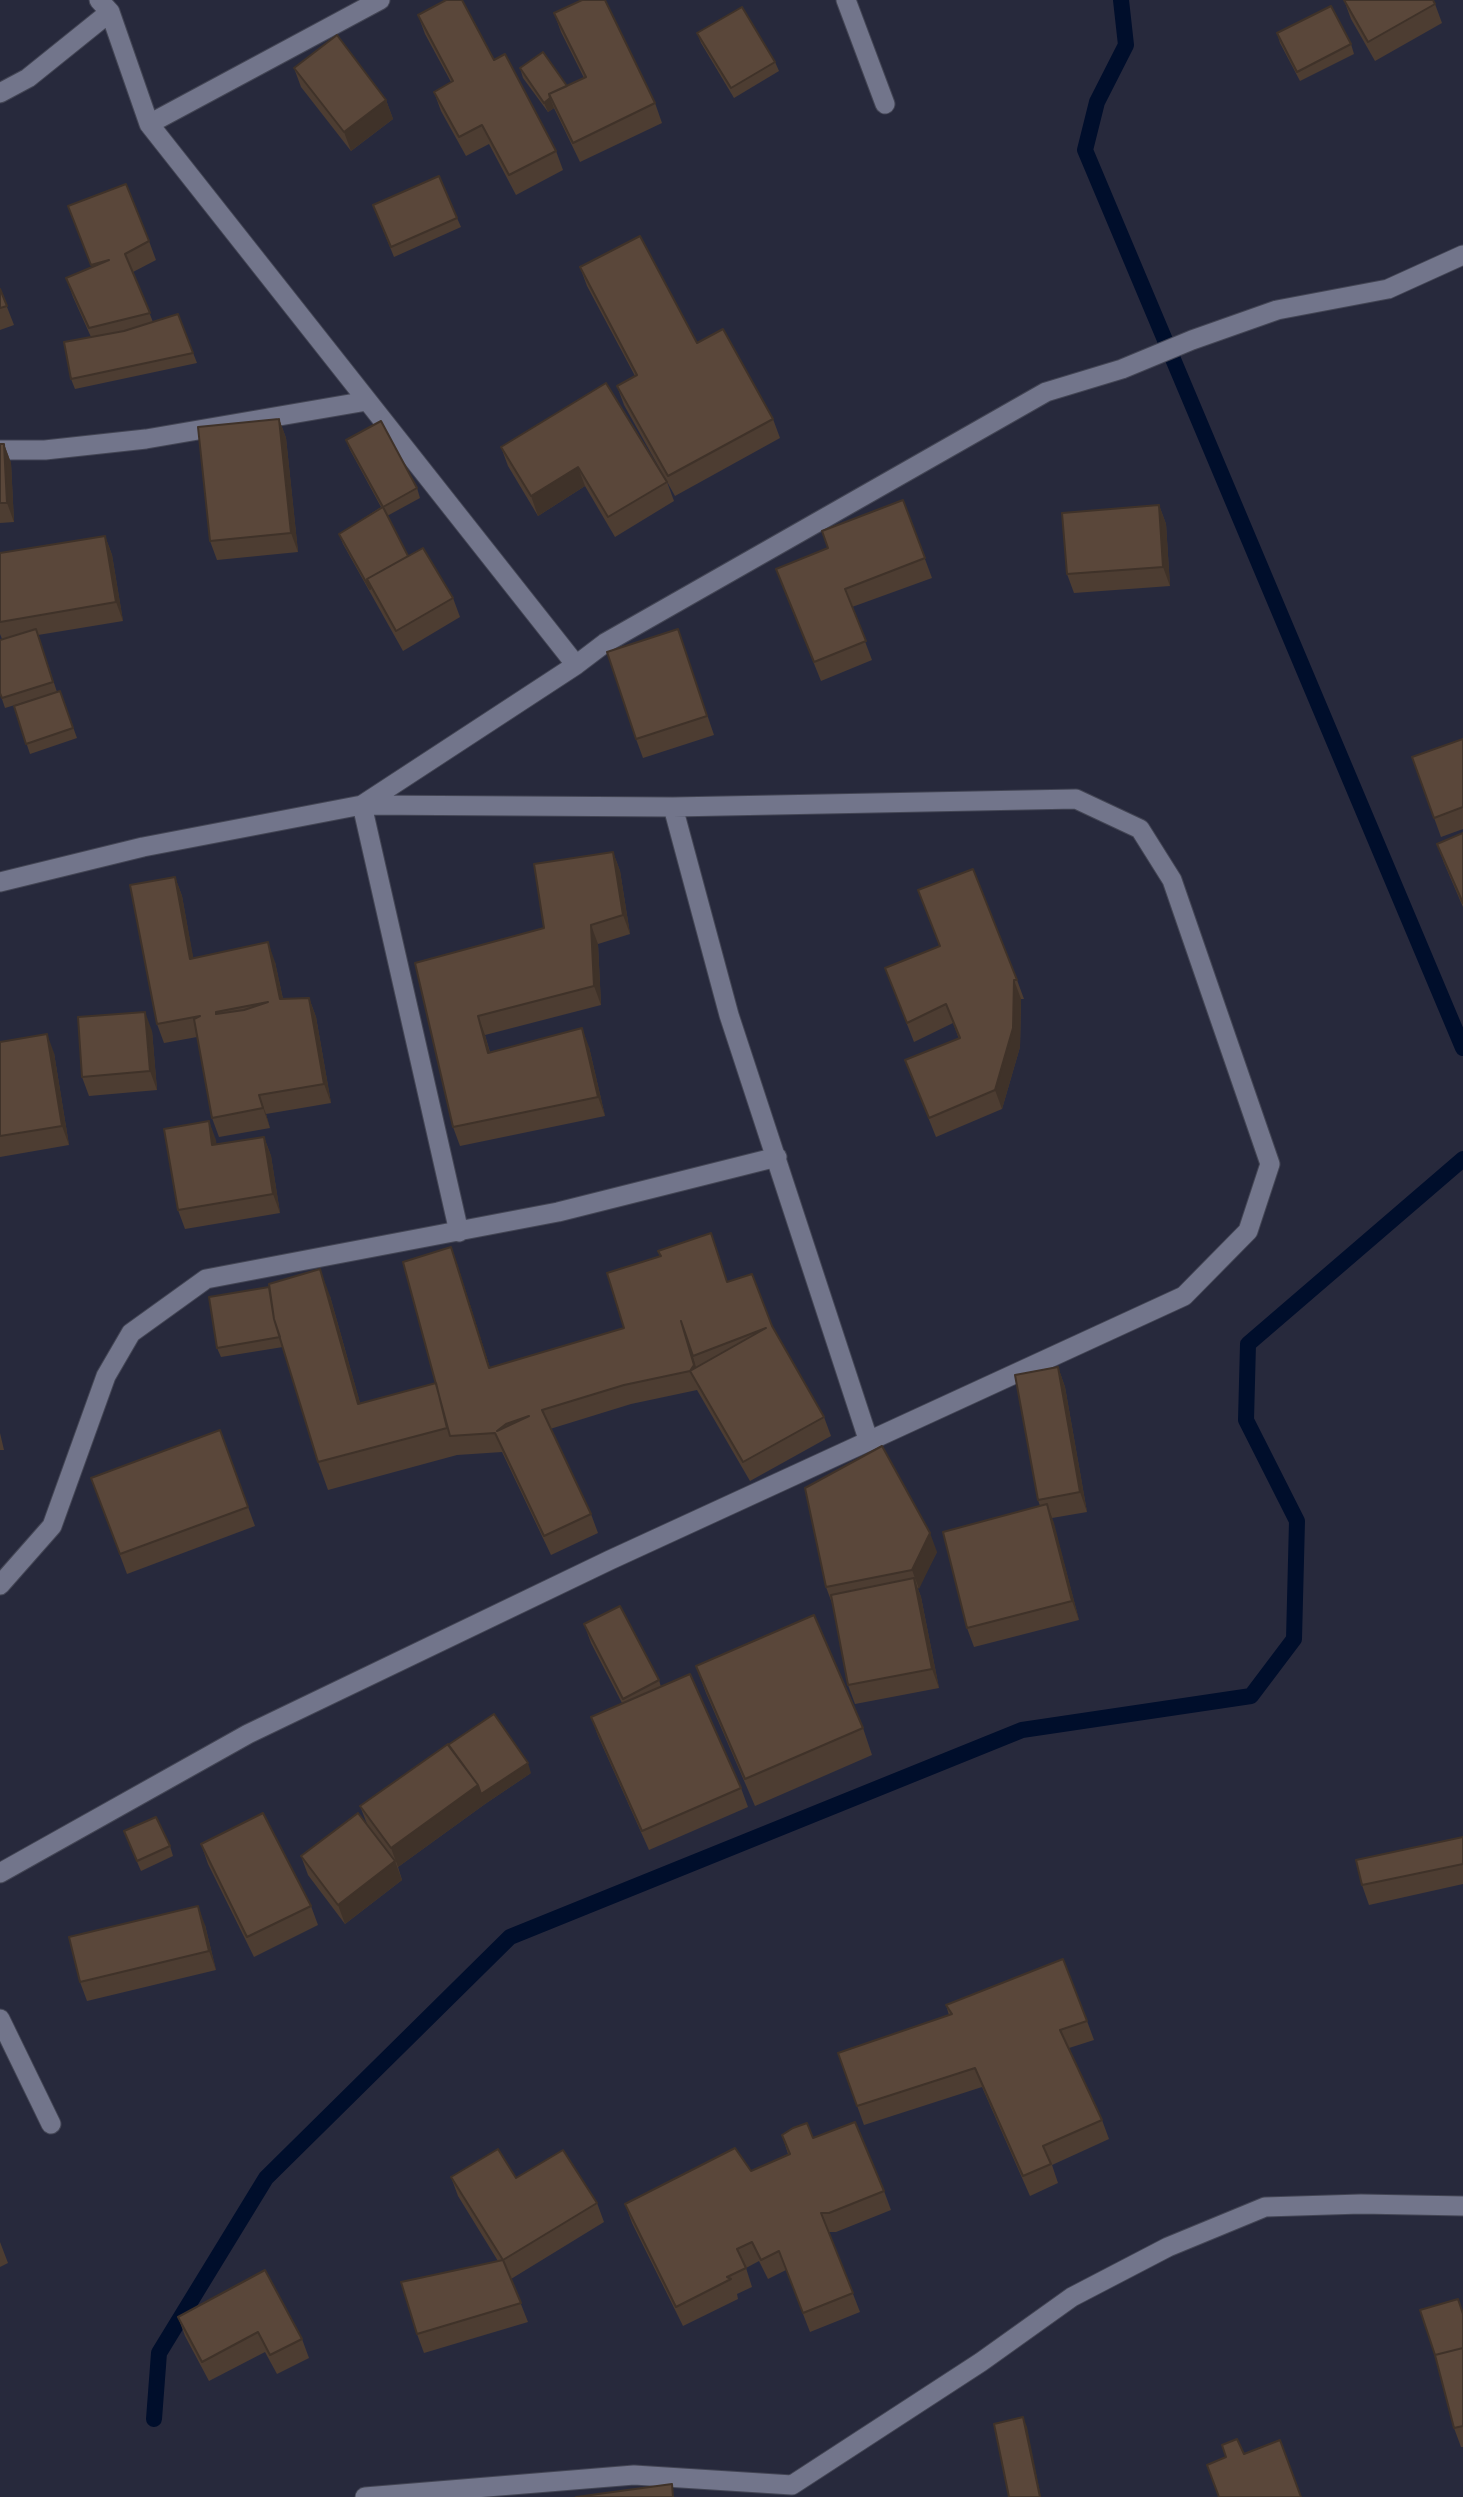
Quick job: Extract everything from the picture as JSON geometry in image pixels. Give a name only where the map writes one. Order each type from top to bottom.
[{"type":"street","points":[[149,124],[380,0]]},
{"type":"street","points":[[846,0],[885,104]]},
{"type":"street","points":[[0,93],[28,78],[104,6],[149,124],[576,665]]},
{"type":"street","points":[[362,805],[576,665],[604,643],[1046,392],[1122,369],[1192,340],[1277,310],[1388,289],[1463,255]]},
{"type":"street","points":[[0,450],[45,450],[146,439],[367,401]]},
{"type":"street","points":[[0,882],[144,847],[362,805],[673,807],[1076,799],[1140,829],[1172,880],[1270,1164],[1248,1231],[1184,1296],[610,1560],[248,1734],[0,1873]]},
{"type":"street","points":[[362,805],[459,1233]]},
{"type":"street","points":[[673,807],[729,1015],[868,1440]]},
{"type":"street","points":[[0,1585],[52,1526],[106,1376],[131,1333],[206,1279],[459,1233],[558,1212],[777,1157]]},
{"type":"street","points":[[0,2019],[51,2124]]},
{"type":"street","points":[[365,2497],[634,2475],[787,2491],[981,2362],[1072,2297],[1168,2247],[1253,2211],[1265,2207],[1361,2204],[1463,2206]]},
{"type":"building","points":[[446,0],[462,0],[494,60],[505,54],[556,151],[509,175],[482,125],[459,137],[434,92],[453,81],[418,15]]},
{"type":"building","points":[[582,0],[605,0],[655,103],[573,143],[549,94],[586,77],[554,13]]},
{"type":"building","points":[[1344,0],[1433,0],[1435,4],[1368,42]]},
{"type":"building","points":[[1331,6],[1351,44],[1297,72],[1277,33]]},
{"type":"building","points":[[742,7],[775,62],[731,88],[697,33]]},
{"type":"building","points":[[337,35],[386,100],[344,132],[294,68]]},
{"type":"building","points":[[543,52],[567,86],[549,94],[550,98],[544,103],[520,68]]},
{"type":"building","points":[[439,176],[457,218],[391,247],[373,205]]},
{"type":"building","points":[[126,184],[149,241],[125,254],[150,313],[89,328],[66,278],[109,260],[91,265],[68,206]]},
{"type":"building","points":[[640,236],[697,343],[723,329],[773,419],[668,476],[617,386],[637,375],[580,267]]},
{"type":"building","points":[[0,289],[7,306],[0,308]]},
{"type":"building","points":[[178,314],[193,353],[71,379],[64,342],[124,331]]},
{"type":"building","points":[[606,383],[667,482],[608,517],[578,467],[531,496],[501,447]]},
{"type":"building","points":[[279,419],[291,533],[210,541],[198,427]]},
{"type":"building","points":[[381,421],[417,488],[383,507],[346,440]]},
{"type":"building","points":[[0,444],[4,444],[7,503],[0,503]]},
{"type":"building","points":[[903,500],[925,558],[845,589],[866,641],[814,662],[776,569],[828,548],[822,531]]},
{"type":"building","points":[[1159,505],[1163,567],[1067,574],[1062,513]]},
{"type":"building","points":[[383,507],[408,556],[367,579],[370,589],[339,534]]},
{"type":"building","points":[[105,536],[116,602],[0,622],[0,553]]},
{"type":"building","points":[[423,548],[453,598],[396,631],[367,579]]},
{"type":"building","points":[[36,629],[53,682],[2,698],[0,640]]},
{"type":"building","points":[[678,629],[707,716],[636,739],[607,652]]},
{"type":"building","points":[[60,691],[73,728],[26,744],[14,706]]},
{"type":"building","points":[[1463,739],[1463,807],[1434,818],[1412,757]]},
{"type":"building","points":[[1463,833],[1463,903],[1437,844]]},
{"type":"building","points":[[613,852],[623,915],[591,925],[594,986],[478,1016],[488,1053],[582,1028],[598,1097],[453,1127],[415,963],[544,928],[534,864]]},
{"type":"building","points":[[973,869],[1017,980],[1014,980],[1013,1028],[995,1090],[929,1118],[905,1060],[960,1038],[946,1004],[907,1023],[885,968],[940,946],[918,890]]},
{"type":"building","points":[[175,877],[190,959],[268,942],[280,999],[309,998],[324,1084],[259,1095],[263,1108],[212,1118],[194,1019],[200,1016],[157,1024],[130,885]],"holes":[[[268,1002],[244,1010],[216,1014]]]},
{"type":"building","points":[[145,1012],[150,1071],[82,1077],[78,1017]]},
{"type":"building","points":[[47,1034],[62,1126],[0,1136],[0,1042]]},
{"type":"building","points":[[209,1121],[212,1145],[264,1137],[273,1194],[178,1210],[164,1129]]},
{"type":"building","points":[[711,1233],[727,1282],[752,1274],[772,1326],[824,1417],[743,1462],[690,1371],[624,1385],[542,1410],[591,1514],[544,1536],[495,1433],[450,1436],[403,1262],[451,1247],[489,1368],[624,1328],[607,1273],[661,1256],[658,1251]],"holes":[[[681,1321],[693,1356],[766,1328],[690,1371],[694,1365]],[[529,1416],[497,1431],[506,1424]]]},
{"type":"building","points":[[320,1269],[358,1404],[436,1383],[447,1428],[318,1462],[274,1319],[269,1284]]},
{"type":"building","points":[[269,1287],[280,1337],[217,1348],[209,1297]]},
{"type":"building","points":[[1058,1367],[1080,1492],[1038,1500],[1015,1375]]},
{"type":"building","points":[[220,1430],[248,1507],[120,1554],[91,1478]]},
{"type":"building","points":[[882,1446],[930,1533],[912,1570],[826,1587],[805,1488]]},
{"type":"building","points":[[1047,1504],[1072,1601],[967,1628],[943,1532]]},
{"type":"building","points":[[914,1578],[932,1669],[848,1685],[831,1595]]},
{"type":"building","points":[[620,1606],[659,1680],[623,1699],[584,1624]]},
{"type":"building","points":[[814,1615],[863,1728],[745,1779],[696,1666]]},
{"type":"building","points":[[690,1674],[741,1788],[642,1831],[591,1717]]},
{"type":"building","points":[[494,1714],[528,1763],[481,1794],[478,1785],[448,1745]]},
{"type":"building","points":[[448,1744],[478,1785],[391,1848],[360,1806]]},
{"type":"building","points":[[263,1813],[311,1906],[247,1937],[201,1844]]},
{"type":"building","points":[[358,1813],[395,1861],[338,1905],[301,1856]]},
{"type":"building","points":[[156,1817],[170,1846],[137,1861],[124,1831]]},
{"type":"building","points":[[1463,1837],[1463,1864],[1362,1885],[1356,1860]]},
{"type":"building","points":[[198,1906],[209,1951],[80,1982],[69,1937]]},
{"type":"building","points":[[1063,1959],[1087,2021],[1060,2030],[1102,2120],[1043,2146],[1051,2164],[1023,2176],[975,2068],[857,2106],[838,2053],[952,2014],[946,2005]]},
{"type":"building","points":[[855,2122],[884,2191],[829,2213],[821,2213],[853,2293],[803,2313],[779,2251],[761,2260],[752,2242],[737,2249],[746,2268],[727,2277],[731,2279],[676,2307],[625,2204],[735,2148],[751,2171],[790,2154],[782,2135],[793,2128],[807,2123],[813,2138]]},
{"type":"building","points":[[498,2149],[516,2178],[563,2150],[597,2203],[503,2260],[451,2177]]},
{"type":"building","points":[[503,2260],[521,2303],[417,2334],[401,2282]]},
{"type":"building","points":[[265,2270],[302,2339],[270,2355],[258,2332],[202,2362],[178,2317]]},
{"type":"building","points":[[1458,2299],[1463,2314],[1463,2348],[1435,2355],[1420,2310]]},
{"type":"building","points":[[1463,2348],[1463,2426],[1454,2428],[1435,2355]]},
{"type":"building","points":[[1023,2417],[1040,2497],[1009,2497],[994,2424]]},
{"type":"building","points":[[1237,2439],[1244,2454],[1280,2440],[1301,2497],[1219,2497],[1207,2465],[1226,2457],[1222,2445]]},
{"type":"building","points":[[672,2484],[673,2497],[576,2497]]},
{"type":"waterway","points":[[1121,0],[1126,45],[1097,102],[1085,150],[1463,1048]]},
{"type":"waterway","points":[[154,2419],[159,2353],[266,2178],[510,1937],[1022,1730],[1251,1696],[1294,1639],[1297,1521],[1246,1420],[1248,1344],[1463,1159]]}]
